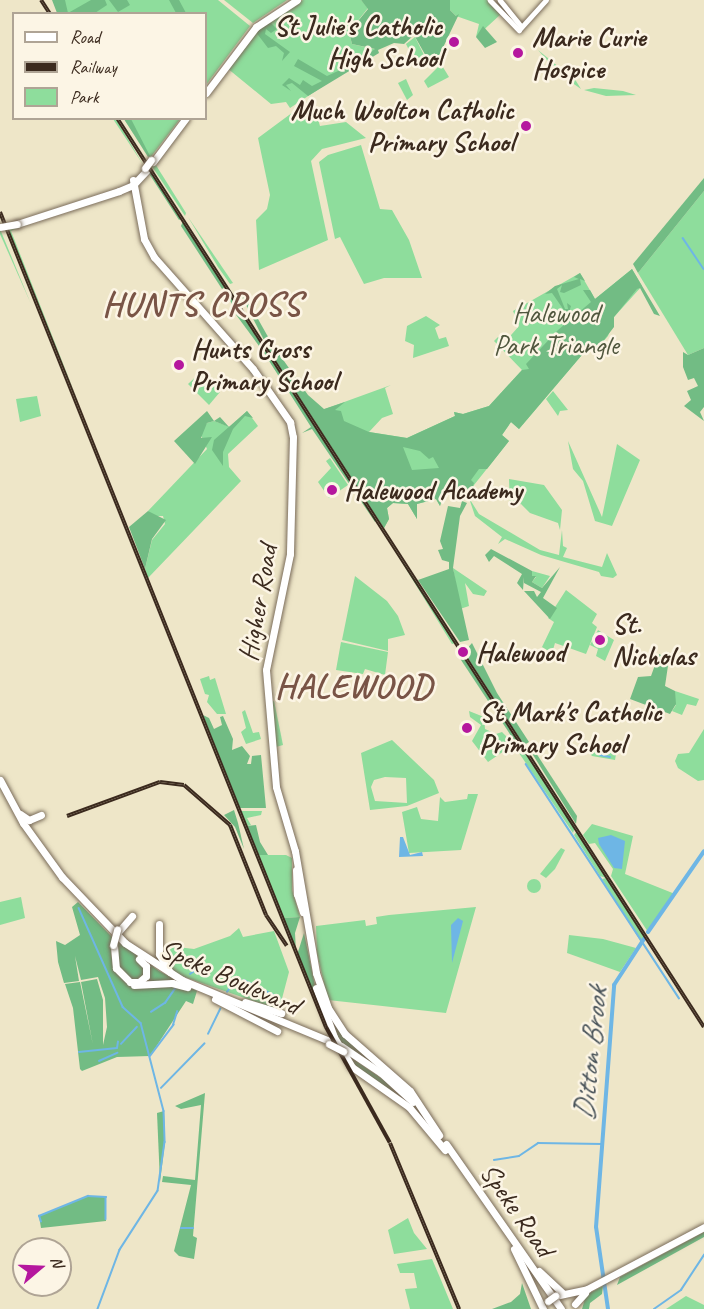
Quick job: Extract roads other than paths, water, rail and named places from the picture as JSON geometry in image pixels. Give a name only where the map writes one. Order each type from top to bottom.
[{"type":"highway","points":[[207,87],[250,28],[290,0]]},
{"type":"highway","points":[[207,92],[256,27],[297,0]]},
{"type":"highway","points":[[0,227],[18,224],[117,192],[133,184],[182,120]]},
{"type":"highway","points":[[133,184],[147,249],[211,327]]},
{"type":"highway","points":[[133,184],[140,222],[148,248],[211,327]]},
{"type":"highway","name":"Higher Road","points":[[211,327],[261,380],[286,413],[293,437],[290,554],[266,676],[276,788],[292,841],[318,982],[328,1008],[345,1034],[410,1091],[439,1135]]},
{"type":"highway","points":[[1,785],[24,819],[41,815]]},
{"type":"highway","name":"Speke Boulevard","points":[[1,785],[41,855],[115,944],[147,964],[194,988],[342,1049],[392,1082],[439,1135]]},
{"type":"highway","name":"Speke Boulevard","points":[[1,785],[32,836],[98,919],[143,957],[194,988]]},
{"type":"highway","name":"Higher Road","points":[[292,841],[297,894],[316,986],[337,1043],[352,1067],[415,1113],[445,1150]]},
{"type":"highway","points":[[131,914],[118,931],[113,966],[127,982],[141,987],[172,983],[194,988]]},
{"type":"highway","points":[[159,924],[158,949],[162,962],[172,974],[194,988]]},
{"type":"highway","points":[[115,944],[146,966],[142,980],[130,982],[120,974],[114,960],[115,944]]},
{"type":"highway","points":[[206,993],[281,1013]]},
{"type":"highway","points":[[206,993],[277,1031]]},
{"type":"highway","name":"Speke Boulevard","points":[[342,1049],[400,1092],[445,1150]]},
{"type":"highway","name":"Speke Road","points":[[439,1135],[509,1242],[560,1309]]},
{"type":"highway","name":"Speke Road","points":[[445,1150],[505,1229],[560,1309]]},
{"type":"highway","points":[[543,1309],[555,1296],[581,1292],[704,1228]]},
{"type":"highway","points":[[505,1229],[537,1269],[565,1293],[577,1307],[582,1295],[604,1281]]},
{"type":"highway","points":[[509,1242],[543,1309]]},
{"type":"highway","points":[[537,1269],[567,1292],[604,1281]]},
{"type":"main road","points":[[490,0],[520,28]]},
{"type":"main road","points":[[500,0],[520,28]]},
{"type":"main road","points":[[520,28],[546,0]]},
{"type":"water","points":[[611,835],[625,841],[622,869],[614,868],[599,844],[598,838]]},
{"type":"water","points":[[400,837],[403,837],[410,855],[422,852],[423,856],[399,857]]},
{"type":"water","points":[[458,918],[463,921],[452,963],[451,925]]},
{"type":"waterway","points":[[683,238],[704,269]]},
{"type":"waterway","points":[[600,755],[610,757]]},
{"type":"waterway","points":[[526,764],[679,998]]},
{"type":"waterway","name":"Ditton Brook","points":[[648,932],[704,851]]},
{"type":"waterway","points":[[79,908],[123,1007],[141,1023],[164,1111],[165,1142],[158,1191],[120,1250],[98,1309]]},
{"type":"waterway","name":"Ditton Brook","points":[[608,1309],[596,1227],[614,985],[644,939]]},
{"type":"waterway","points":[[190,974],[196,970]]},
{"type":"waterway","points":[[227,992],[237,978]]},
{"type":"waterway","points":[[244,980],[280,998]]},
{"type":"waterway","points":[[151,1012],[165,1003],[176,987]]},
{"type":"waterway","points":[[208,1034],[220,1009]]},
{"type":"waterway","points":[[150,1056],[173,1025],[177,1012]]},
{"type":"waterway","points":[[121,1044],[137,1027]]},
{"type":"waterway","points":[[79,1052],[117,1048],[118,1042]]},
{"type":"waterway","points":[[161,1088],[204,1044]]},
{"type":"waterway","points":[[99,1061],[117,1053]]},
{"type":"waterway","name":"Ditton Brook","points":[[494,1160],[519,1156],[538,1143],[602,1144]]},
{"type":"waterway","points":[[41,1222],[39,1216],[88,1196],[106,1197],[106,1219]]},
{"type":"waterway","points":[[181,1228],[193,1228]]},
{"type":"waterway","points":[[654,1309],[681,1290],[704,1255]]},
{"type":"railway","points":[[41,0],[49,12]]},
{"type":"railway","points":[[118,120],[704,1027]]},
{"type":"railway","points":[[0,212],[326,1027],[390,1143],[459,1309]]},
{"type":"railway","points":[[67,816],[160,782],[184,785],[230,825],[266,915],[287,946]]},
{"type":"place","name":"St Julie's Catholic High School","points":[[454,42]]},
{"type":"place","name":"Marie Curie Hospice","points":[[518,53]]},
{"type":"place","name":"Much Woolton Catholic Primary School","points":[[526,126]]},
{"type":"place","name":"Hunts Cross Primary School","points":[[179,365]]},
{"type":"place","name":"Halewood Academy","points":[[332,490]]},
{"type":"place","name":"St. Nicholas","points":[[600,640]]},
{"type":"place","name":"Halewood","points":[[463,652]]},
{"type":"place","name":"St Mark's Catholic Primary School","points":[[467,728]]},
{"type":"district","name":"HUNTS CROSS","points":[[202,304]]},
{"type":"district","name":"HALEWOOD","points":[[354,686]]},
{"type":"park label","name":"Halewood Park Triangle","points":[[556,329]]}]
